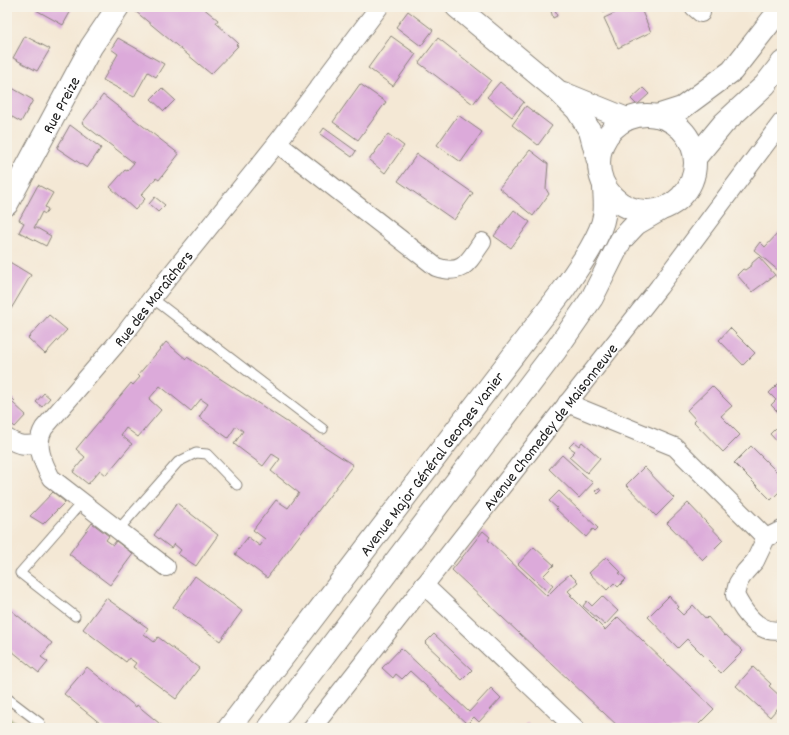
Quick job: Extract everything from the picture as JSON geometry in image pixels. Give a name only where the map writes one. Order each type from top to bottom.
[{"type":"main road","name":"Rue Preize","points":[[7,204],[91,47],[118,7]]},
{"type":"main road","points":[[457,7],[560,92],[577,110],[590,131],[600,173],[604,185],[611,196],[620,204],[631,209],[643,211],[660,210]]},
{"type":"main road","points":[[657,116],[682,108],[732,71],[782,7]]},
{"type":"main road","points":[[695,158],[724,123],[765,85],[782,63]]},
{"type":"main road","points":[[560,92],[627,119]]},
{"type":"main road","points":[[269,728],[556,350],[592,298],[621,240],[636,224],[675,202],[687,190],[694,175],[695,158],[691,144],[683,131],[671,121],[657,116],[642,115],[627,119],[614,127],[606,136],[598,161]]},
{"type":"main road","name":"Avenue Major Général Georges Vanier","points":[[229,728],[564,289],[584,259],[600,230],[604,216],[604,185]]},
{"type":"street","name":"Rue des Maraîchers","points":[[39,443],[40,435],[44,428],[123,336],[277,142],[379,7]]},
{"type":"street","name":"Avenue Chomedey de Maisonneuve","points":[[312,728],[659,287],[782,122]]},
{"type":"street","points":[[277,142],[436,267],[446,271],[457,270],[465,266],[482,242]]},
{"type":"street","points":[[567,403],[675,447],[766,538]]},
{"type":"street","points":[[7,438],[17,445],[29,446],[39,443],[44,465],[51,478],[166,567]]},
{"type":"street","points":[[782,530],[766,538],[755,561],[738,583],[735,595],[742,610],[759,626],[770,631],[782,630]]},
{"type":"street","points":[[424,585],[575,728]]},
{"type":"lane","points":[[152,298],[323,429]]},
{"type":"lane","points":[[118,530],[178,462],[196,453],[207,454],[237,485]]},
{"type":"lane","points":[[75,616],[20,573],[82,502]]},
{"type":"lane","points":[[7,698],[40,723]]},
{"type":"green space","points":[[7,717],[25,728],[7,728]]},
{"type":"building","points":[[38,7],[73,7],[63,25],[36,10]]},
{"type":"building","points":[[138,7],[202,7],[218,20],[216,23],[238,43],[236,45],[238,46],[211,74],[135,11]]},
{"type":"building","points":[[602,7],[640,7],[651,32],[618,48],[604,18],[615,13],[613,8],[604,12]]},
{"type":"building","points":[[555,9],[557,16],[553,18],[551,11]]},
{"type":"building","points":[[408,11],[433,30],[421,46],[396,27]]},
{"type":"building","points":[[25,36],[50,49],[37,71],[13,58]]},
{"type":"building","points":[[391,36],[416,54],[393,86],[368,68]]},
{"type":"building","points":[[118,38],[164,64],[156,77],[148,72],[134,97],[103,80],[118,54],[111,49]]},
{"type":"building","points":[[438,38],[491,80],[473,104],[419,63]]},
{"type":"building","points":[[500,82],[524,102],[512,117],[487,97]]},
{"type":"building","points":[[360,84],[386,102],[358,140],[333,122]]},
{"type":"building","points":[[7,85],[33,100],[21,122],[7,114]]},
{"type":"building","points":[[162,88],[175,100],[164,111],[151,99]]},
{"type":"building","points":[[643,88],[649,94],[637,105],[631,99]]},
{"type":"building","points":[[103,95],[179,154],[159,180],[156,178],[141,195],[145,199],[135,210],[110,187],[125,170],[127,171],[134,163],[82,123]]},
{"type":"building","points":[[526,106],[552,126],[538,145],[512,125]]},
{"type":"building","points":[[458,115],[482,132],[461,162],[437,145]]},
{"type":"building","points":[[70,125],[101,148],[87,168],[57,148]]},
{"type":"building","points":[[324,128],[356,151],[352,157],[320,134]]},
{"type":"building","points":[[388,134],[404,146],[385,173],[369,160]]},
{"type":"building","points":[[530,150],[548,164],[546,189],[549,194],[533,216],[499,188]]},
{"type":"building","points":[[417,154],[473,193],[454,220],[398,181]]},
{"type":"building","points":[[38,185],[53,193],[45,207],[48,209],[45,214],[42,212],[34,228],[37,228],[51,236],[46,246],[19,232],[24,223],[19,220]]},
{"type":"building","points":[[155,197],[165,205],[158,212],[149,204]]},
{"type":"building","points":[[514,210],[530,222],[511,248],[494,236]]},
{"type":"building","points":[[779,232],[782,234],[782,282],[776,276],[780,272],[754,250],[760,242],[765,247]]},
{"type":"building","points":[[759,257],[775,275],[752,292],[737,275],[743,269],[745,270],[752,265],[752,263]]},
{"type":"building","points":[[8,261],[31,275],[11,309],[7,307]]},
{"type":"building","points":[[49,315],[67,330],[45,354],[28,338]]},
{"type":"building","points":[[730,328],[755,353],[743,365],[719,340]]},
{"type":"building","points":[[166,342],[186,359],[187,357],[353,465],[267,578],[235,554],[248,537],[260,546],[265,539],[253,530],[276,500],[288,508],[299,493],[271,471],[280,459],[272,454],[263,466],[234,444],[243,431],[236,426],[228,438],[199,417],[208,404],[201,399],[191,411],[160,386],[149,399],[161,410],[138,437],[126,428],[121,435],[132,444],[106,475],[100,470],[88,484],[73,472],[85,457],[76,449],[131,383],[133,385],[140,377],[138,375]]},
{"type":"building","points":[[782,380],[782,416],[771,405],[776,400],[769,393]]},
{"type":"building","points":[[712,386],[732,406],[721,416],[740,435],[723,452],[694,422],[696,420],[687,410]]},
{"type":"building","points":[[44,393],[50,398],[42,407],[36,402]]},
{"type":"building","points":[[7,394],[15,401],[13,403],[26,415],[15,427],[7,420]]},
{"type":"building","points":[[777,427],[782,431],[782,447],[770,434]]},
{"type":"building","points":[[574,442],[579,446],[582,442],[600,458],[587,473],[569,457],[575,451],[569,447]]},
{"type":"building","points":[[751,446],[782,477],[782,489],[771,500],[734,463]]},
{"type":"building","points":[[562,455],[593,483],[579,498],[549,469]]},
{"type":"building","points":[[644,467],[674,498],[656,516],[626,485]]},
{"type":"building","points":[[599,488],[601,491],[598,494],[595,491]]},
{"type":"building","points":[[559,491],[598,528],[595,531],[593,529],[586,537],[556,509],[557,508],[549,501]]},
{"type":"building","points":[[53,492],[65,502],[43,524],[30,516]]},
{"type":"building","points":[[177,503],[218,535],[196,566],[178,554],[181,550],[174,544],[171,548],[154,535]]},
{"type":"building","points":[[688,503],[723,540],[703,560],[667,523]]},
{"type":"building","points":[[92,523],[109,536],[106,540],[113,545],[116,541],[133,554],[110,585],[69,554]]},
{"type":"building","points":[[483,531],[490,537],[488,540],[547,596],[570,574],[578,582],[568,591],[572,595],[570,595],[605,630],[618,617],[714,709],[695,728],[620,728],[452,570]]},
{"type":"building","points":[[534,547],[554,565],[543,576],[553,585],[548,592],[518,564]]},
{"type":"building","points":[[606,557],[626,579],[618,587],[614,583],[607,590],[589,573]]},
{"type":"building","points":[[195,576],[242,611],[220,641],[173,607]]},
{"type":"building","points":[[602,596],[618,611],[605,625],[583,606],[587,601],[592,606]]},
{"type":"building","points":[[669,596],[679,607],[677,609],[683,615],[693,605],[706,619],[708,617],[725,636],[726,635],[743,651],[721,673],[687,639],[678,648],[648,617]]},
{"type":"building","points":[[106,598],[148,628],[144,634],[154,642],[158,637],[199,668],[176,699],[133,667],[136,663],[129,658],[126,662],[83,629]]},
{"type":"building","points":[[7,609],[11,612],[12,611],[52,643],[41,657],[48,662],[39,673],[7,647]]},
{"type":"building","points":[[434,634],[472,670],[462,680],[439,659],[440,657],[425,643]]},
{"type":"building","points":[[401,648],[469,712],[491,688],[501,698],[479,722],[474,717],[467,724],[410,671],[402,679],[396,674],[393,678],[382,668]]},
{"type":"building","points":[[87,667],[136,707],[137,705],[165,728],[106,728],[64,694]]},
{"type":"building","points":[[753,667],[771,684],[769,686],[782,698],[782,703],[770,717],[736,686]]},
{"type":"building","points":[[527,723],[533,728],[522,728]]}]
